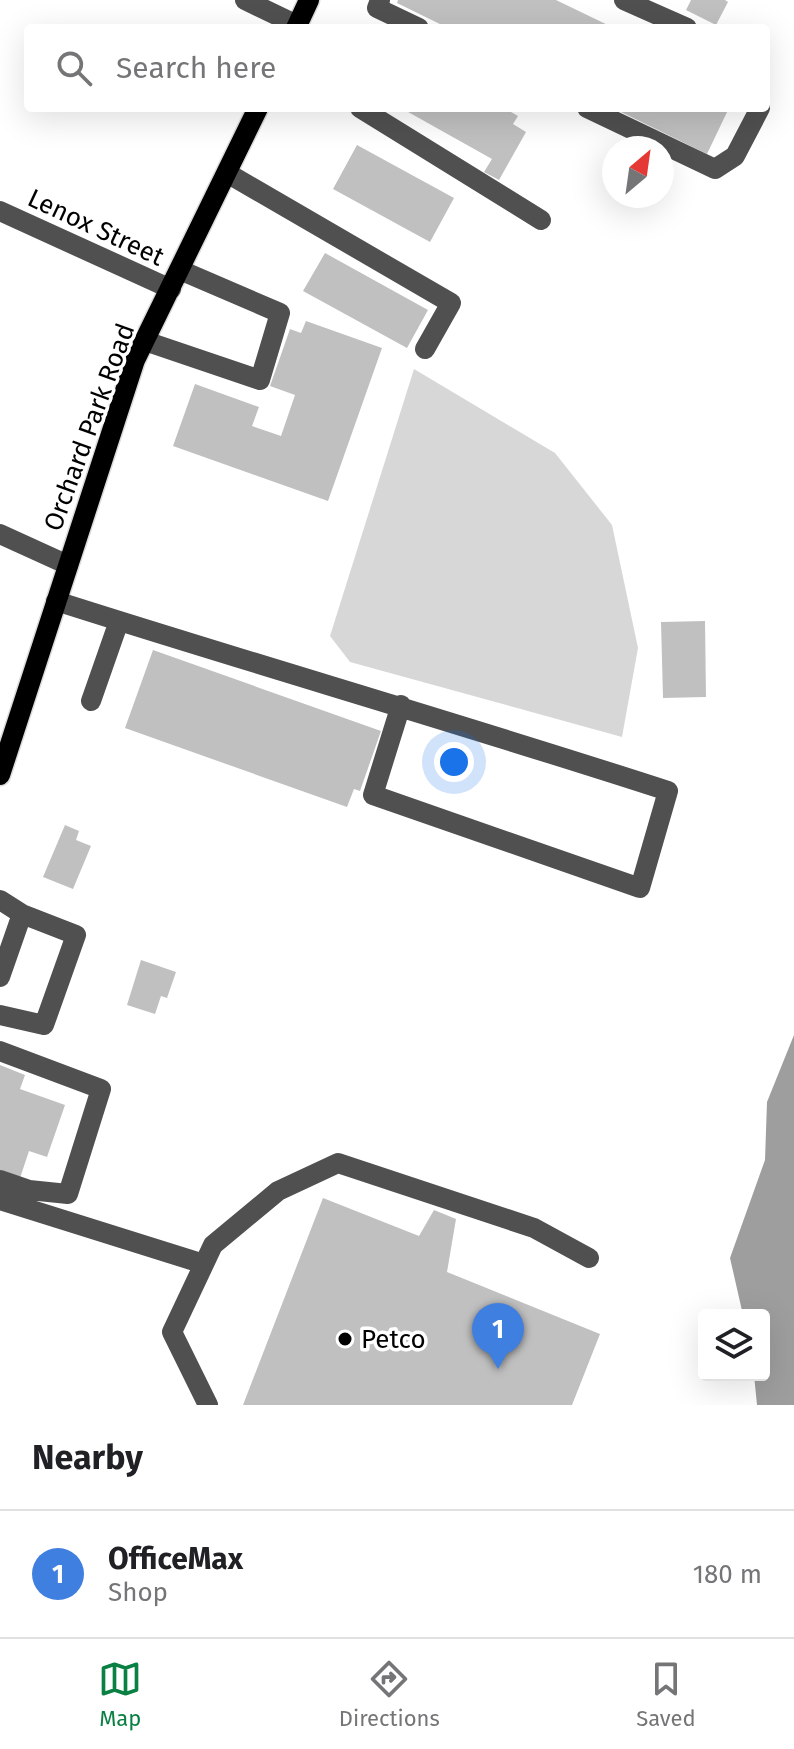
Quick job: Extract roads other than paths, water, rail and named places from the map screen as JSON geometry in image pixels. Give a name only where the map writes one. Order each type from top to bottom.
[{"type":"main road","points":[[297,24],[309,0]]},
{"type":"main road","name":"Orchard Park Road","points":[[0,775],[145,341],[256,112]]},
{"type":"street","points":[[245,0],[290,24]]},
{"type":"street","points":[[380,0],[377,8],[411,24]]},
{"type":"street","points":[[624,0],[678,24]]},
{"type":"street","points":[[367,112],[454,163],[541,220]]},
{"type":"street","points":[[595,112],[715,169],[735,156],[758,112]]},
{"type":"street","points":[[227,173],[451,303],[425,349]]},
{"type":"street","name":"Lenox Street","points":[[0,211],[171,289]]},
{"type":"street","points":[[145,341],[260,380],[280,313],[180,270]]},
{"type":"street","points":[[0,534],[68,565]]},
{"type":"street","points":[[56,601],[329,687],[401,705],[668,791],[640,888],[373,795],[401,705]]},
{"type":"street","points":[[91,701],[119,621]]},
{"type":"street","points":[[0,900],[22,914],[76,935],[44,1025],[0,1015]]},
{"type":"street","points":[[0,977],[22,914]]},
{"type":"street","points":[[0,1051],[101,1089],[68,1194],[29,1190],[0,1180]]},
{"type":"street","points":[[208,1405],[172,1332],[213,1245],[278,1191],[338,1163],[534,1228],[589,1258]]},
{"type":"street","points":[[0,1200],[204,1264]]},
{"type":"place","name":"Petco","points":[[345,1339]]},
{"type":"place","name":"OfficeMax","points":[[498,1369]]}]
